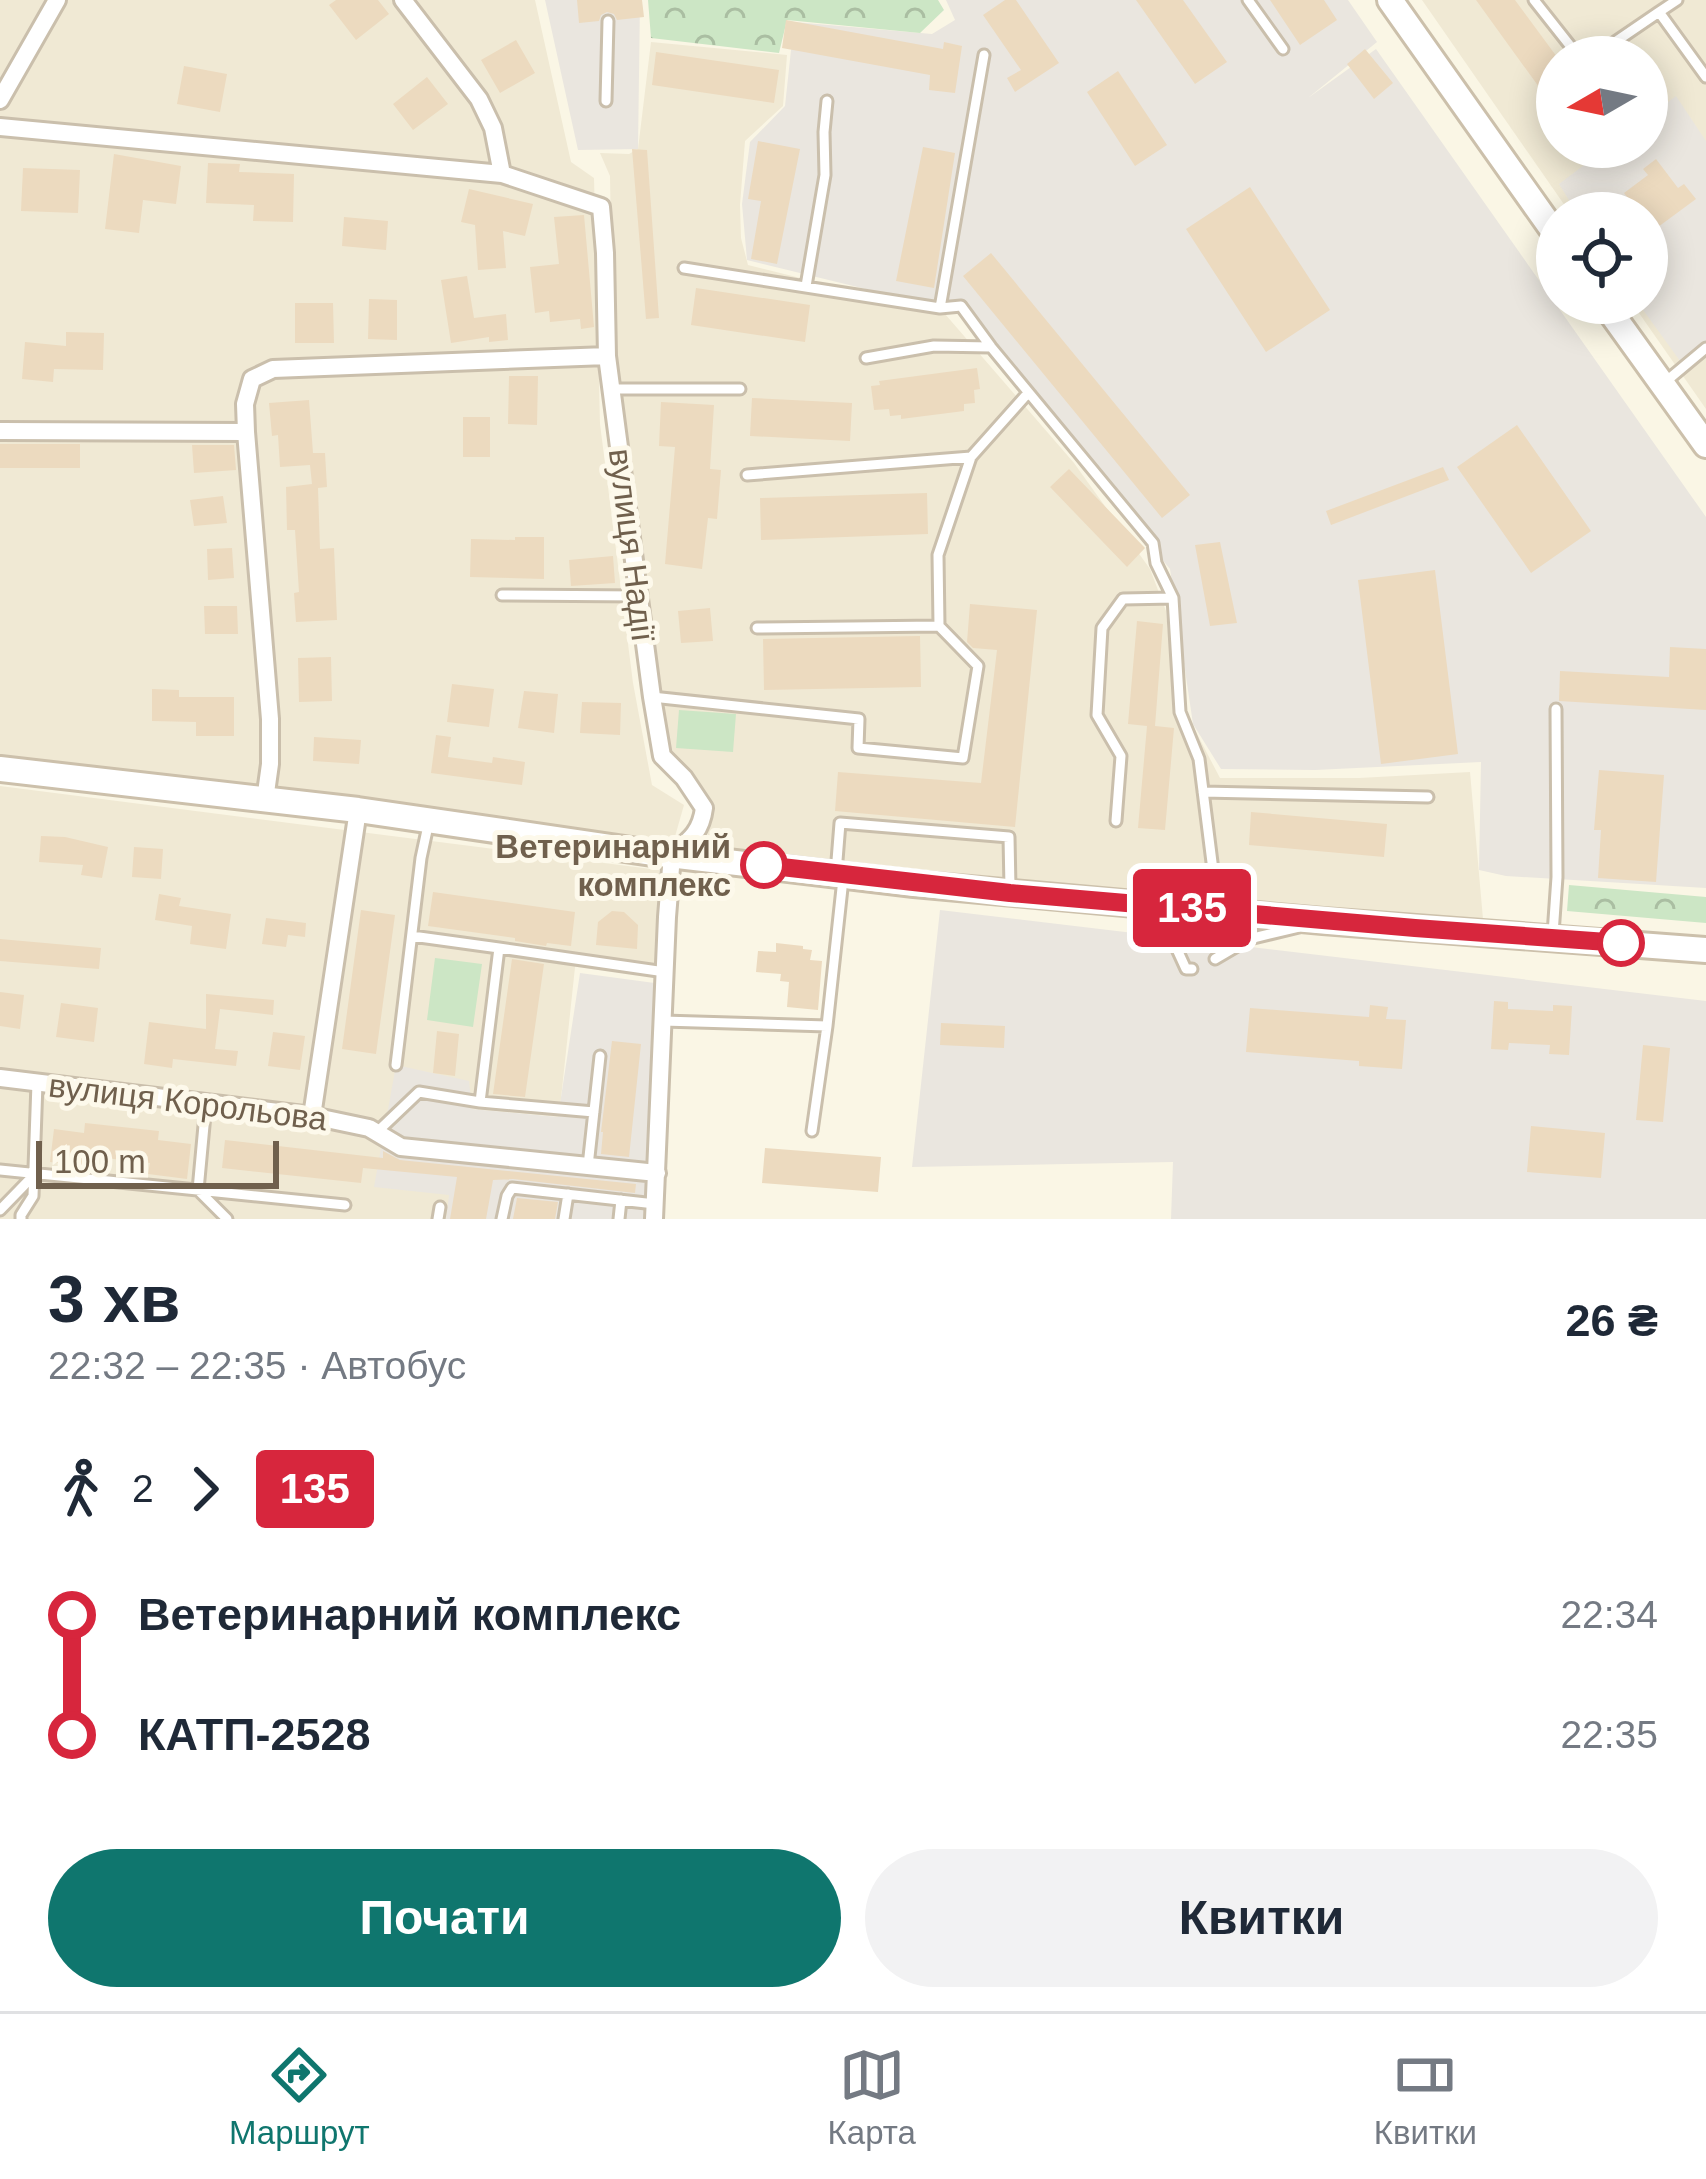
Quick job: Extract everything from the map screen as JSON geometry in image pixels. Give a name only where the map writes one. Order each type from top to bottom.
[{"type":"street","points":[[0,100],[57,0]]},
{"type":"street","points":[[0,127],[502,174],[493,128],[479,99],[404,0]]},
{"type":"street","points":[[1390,0],[1536,206]]},
{"type":"street","name":"вулиця Надії","points":[[502,174],[602,207],[607,356],[662,756],[704,808],[697,833],[673,855]]},
{"type":"street","points":[[1619,324],[1706,445]]},
{"type":"street","points":[[265,800],[270,718],[244,404],[252,379],[273,369],[607,356]]},
{"type":"street","points":[[0,431],[246,432]]},
{"type":"street","points":[[0,769],[1010,893],[1706,950]]},
{"type":"street","points":[[312,1116],[358,810]]},
{"type":"street","points":[[655,1211],[673,855]]},
{"type":"street","name":"вулиця Корольова","points":[[0,1078],[312,1116],[376,1132],[400,1147],[657,1173]]},
{"type":"lane","points":[[1248,0],[1283,49]]},
{"type":"lane","points":[[1534,0],[1562,36]]},
{"type":"lane","points":[[1623,36],[1677,0]]},
{"type":"lane","points":[[1659,12],[1706,77]]},
{"type":"lane","points":[[607,101],[608,20]]},
{"type":"lane","points":[[940,308],[984,55]]},
{"type":"lane","points":[[806,286],[825,175],[827,101]]},
{"type":"lane","points":[[684,268],[940,308],[961,306],[1153,543],[1156,563],[1173,598],[1180,712],[1199,759],[1218,910]]},
{"type":"lane","points":[[866,358],[934,346],[991,347]]},
{"type":"lane","points":[[1663,385],[1706,348]]},
{"type":"lane","points":[[612,389],[740,388]]},
{"type":"lane","points":[[652,697],[859,719],[858,748],[963,758],[978,666],[939,626],[938,556],[971,457],[1028,392]]},
{"type":"lane","points":[[747,475],[971,457]]},
{"type":"lane","points":[[502,595],[639,596]]},
{"type":"lane","points":[[1116,821],[1120,756],[1096,715],[1102,628],[1123,598],[1173,598]]},
{"type":"lane","points":[[757,628],[939,626]]},
{"type":"lane","points":[[1553,939],[1556,709]]},
{"type":"lane","points":[[1203,792],[1428,797]]},
{"type":"lane","points":[[396,1065],[429,821]]},
{"type":"lane","points":[[812,1131],[827,1026],[840,823],[1009,837],[1010,893]]},
{"type":"lane","points":[[1156,905],[1186,968],[1192,969]]},
{"type":"lane","points":[[1215,959],[1250,938],[1323,921]]},
{"type":"lane","points":[[412,936],[665,972]]},
{"type":"lane","points":[[480,1102],[500,949]]},
{"type":"lane","points":[[663,1021],[827,1026]]},
{"type":"lane","points":[[588,1166],[600,1056]]},
{"type":"lane","points":[[21,1219],[33,1196],[37,1083]]},
{"type":"lane","points":[[376,1132],[418,1092],[593,1112]]},
{"type":"lane","points":[[206,1103],[198,1190],[226,1219]]},
{"type":"lane","points":[[0,1170],[345,1205]]},
{"type":"lane","points":[[0,1210],[35,1174]]},
{"type":"lane","points":[[502,1219],[512,1188],[621,1200],[655,1211]]},
{"type":"lane","points":[[564,1219],[568,1194]]},
{"type":"lane","points":[[619,1219],[621,1200]]},
{"type":"lane","points":[[323,1219],[325,1203]]},
{"type":"shaded area","points":[[0,0],[535,0],[571,162],[594,178],[600,424],[633,683],[652,785],[684,805],[674,840],[0,760]]},
{"type":"shaded area","points":[[545,0],[640,0],[638,149],[578,150]]},
{"type":"shaded area","points":[[946,0],[1348,0],[1377,42],[1308,98],[1376,49],[1536,276],[1536,324],[1570,324],[1706,517],[1706,888],[1506,876],[1479,870],[1481,762],[1221,769],[1193,724],[1170,569],[956,311],[747,260],[742,204],[750,142],[785,106],[794,22],[932,34],[955,20]]},
{"type":"shaded area","points":[[1422,0],[1706,0],[1706,409],[1647,324],[1668,324],[1668,192],[1555,192],[1539,168],[1668,168],[1668,36],[1536,36],[1536,164]]},
{"type":"shaded area","points":[[651,42],[787,55],[783,106],[745,141],[740,205],[748,265],[945,314],[1074,463],[1150,569],[1166,611],[1173,688],[1220,778],[1470,772],[1483,919],[1408,919],[708,847],[707,804],[659,731],[613,351],[610,176],[600,153],[629,154],[638,149]]},
{"type":"shaded area","points":[[1676,96],[1706,141],[1706,349],[1683,365],[1653,324],[1668,324],[1668,192],[1564,192],[1559,184],[1580,168],[1668,168],[1668,102]]},
{"type":"shaded area","points":[[0,786],[659,870],[657,971],[576,958],[559,1117],[472,1109],[446,1219],[0,1219]]},
{"type":"shaded area","points":[[940,910],[1706,1001],[1706,1219],[1171,1219],[1173,1162],[912,1167]]},
{"type":"shaded area","points":[[580,973],[662,984],[650,1219],[446,1219],[449,1195],[374,1187],[396,1065],[469,1081],[472,1109],[558,1117]]},
{"type":"green space","points":[[648,0],[938,0],[944,10],[920,33],[787,20],[779,53],[651,38]]},
{"type":"green space","points":[[679,710],[736,714],[733,752],[676,748]]},
{"type":"green space","points":[[1569,885],[1706,897],[1706,923],[1567,911]]},
{"type":"green space","points":[[435,958],[482,964],[473,1027],[427,1020]]},
{"type":"building","points":[[336,0],[378,0],[389,14],[356,40],[329,5]]},
{"type":"building","points":[[577,0],[642,0],[644,17],[617,20],[607,12],[599,21],[579,23]]},
{"type":"building","points":[[1005,0],[1016,0],[1059,63],[1015,92],[1007,78],[1021,70],[983,15]]},
{"type":"building","points":[[1136,0],[1183,0],[1227,62],[1195,84]]},
{"type":"building","points":[[1270,0],[1324,0],[1337,20],[1300,45]]},
{"type":"building","points":[[1476,0],[1515,0],[1542,36],[1536,36],[1536,83]]},
{"type":"building","points":[[786,20],[943,49],[944,42],[962,46],[955,93],[929,90],[930,75],[782,48]]},
{"type":"building","points":[[516,40],[535,73],[500,93],[481,60]]},
{"type":"building","points":[[1365,49],[1393,83],[1374,99],[1347,64]]},
{"type":"building","points":[[656,52],[779,70],[774,103],[652,85]]},
{"type":"building","points":[[184,66],[227,74],[220,112],[177,104]]},
{"type":"building","points":[[1118,71],[1167,145],[1135,166],[1087,92]]},
{"type":"building","points":[[427,77],[448,104],[413,130],[393,104]]},
{"type":"building","points":[[758,141],[800,149],[777,264],[751,259],[761,201],[748,199]]},
{"type":"building","points":[[923,147],[955,153],[934,288],[896,281]]},
{"type":"building","points":[[632,149],[647,150],[659,318],[646,319]]},
{"type":"building","points":[[114,154],[181,166],[176,204],[143,200],[139,233],[105,229]]},
{"type":"building","points":[[208,163],[240,164],[239,172],[294,174],[293,222],[253,221],[254,205],[206,203]]},
{"type":"building","points":[[23,168],[80,170],[78,213],[21,211]]},
{"type":"building","points":[[1663,168],[1678,188],[1684,184],[1696,199],[1668,220],[1668,192],[1625,192],[1648,175],[1643,169]]},
{"type":"building","points":[[1250,187],[1330,310],[1266,352],[1186,229]]},
{"type":"building","points":[[469,189],[533,204],[525,236],[503,231],[506,268],[478,270],[475,225],[461,222]]},
{"type":"building","points":[[584,215],[594,327],[581,329],[580,319],[550,322],[549,311],[535,313],[530,267],[559,264],[554,217]]},
{"type":"building","points":[[344,217],[388,221],[386,250],[342,246]]},
{"type":"building","points":[[991,253],[1190,495],[1162,518],[963,276]]},
{"type":"building","points":[[467,276],[474,318],[506,314],[508,340],[489,342],[489,337],[451,343],[441,280]]},
{"type":"building","points":[[696,288],[810,305],[805,342],[691,325]]},
{"type":"building","points":[[369,299],[397,300],[397,340],[368,339]]},
{"type":"building","points":[[295,303],[333,303],[334,343],[295,343]]},
{"type":"building","points":[[66,332],[104,333],[103,370],[54,369],[53,382],[22,379],[25,342],[66,346]]},
{"type":"building","points":[[977,368],[980,389],[974,390],[975,403],[964,404],[964,411],[901,419],[901,415],[890,416],[889,409],[874,410],[871,386],[880,385],[879,381]]},
{"type":"building","points":[[509,376],[538,376],[537,425],[508,424]]},
{"type":"building","points":[[752,398],[852,403],[850,441],[750,436]]},
{"type":"building","points":[[309,400],[313,453],[325,453],[327,487],[318,488],[320,549],[334,548],[337,620],[296,622],[295,530],[287,530],[286,487],[312,484],[310,465],[280,467],[269,403]]},
{"type":"building","points":[[661,402],[714,405],[710,469],[721,470],[717,519],[708,518],[702,569],[665,564],[675,447],[659,446]]},
{"type":"building","points":[[463,417],[490,417],[490,457],[463,457]]},
{"type":"building","points":[[1517,425],[1591,531],[1531,573],[1457,467]]},
{"type":"building","points":[[0,444],[80,444],[80,468],[0,468]]},
{"type":"building","points":[[192,445],[234,445],[236,470],[194,473]]},
{"type":"building","points":[[1443,467],[1449,480],[1331,525],[1326,511]]},
{"type":"building","points":[[1069,469],[1145,548],[1127,567],[1050,487]]},
{"type":"building","points":[[927,493],[928,534],[761,540],[760,498]]},
{"type":"building","points":[[223,496],[227,523],[194,526],[190,500]]},
{"type":"building","points":[[544,537],[544,579],[470,577],[471,539]]},
{"type":"building","points":[[1220,542],[1237,623],[1210,626],[1195,545]]},
{"type":"building","points":[[232,548],[234,578],[208,580],[207,549]]},
{"type":"building","points":[[613,556],[615,583],[571,586],[569,560]]},
{"type":"building","points":[[1435,570],[1458,754],[1381,764],[1358,580]]},
{"type":"building","points":[[970,604],[1037,610],[1015,827],[835,811],[838,772],[981,783],[997,650],[973,648],[967,642]]},
{"type":"building","points":[[204,606],[237,606],[238,634],[205,634]]},
{"type":"building","points":[[710,608],[713,641],[681,643],[678,611]]},
{"type":"building","points":[[1137,621],[1163,624],[1155,726],[1174,728],[1165,830],[1138,828],[1147,726],[1128,724]]},
{"type":"building","points":[[920,636],[921,687],[764,690],[763,639]]},
{"type":"building","points":[[1670,647],[1706,649],[1706,710],[1559,701],[1560,671],[1669,677]]},
{"type":"building","points":[[331,657],[332,701],[299,702],[298,658]]},
{"type":"building","points":[[452,684],[494,689],[489,727],[447,722]]},
{"type":"building","points":[[152,689],[179,690],[179,697],[234,697],[234,736],[196,736],[196,722],[152,721]]},
{"type":"building","points":[[524,691],[558,694],[554,733],[518,728]]},
{"type":"building","points":[[582,702],[621,703],[620,735],[580,733]]},
{"type":"building","points":[[436,735],[451,737],[448,757],[525,762],[522,785],[431,773]]},
{"type":"building","points":[[314,737],[361,740],[359,764],[313,761]]},
{"type":"building","points":[[1599,770],[1664,775],[1656,882],[1598,878],[1601,830],[1594,830]]},
{"type":"building","points":[[1251,812],[1387,824],[1384,857],[1249,845]]},
{"type":"building","points":[[41,836],[108,847],[102,878],[81,875],[83,865],[39,862]]},
{"type":"building","points":[[134,847],[163,849],[161,879],[132,877]]},
{"type":"building","points":[[433,892],[575,912],[571,946],[428,926]]},
{"type":"building","points":[[159,894],[181,898],[179,906],[231,914],[226,949],[190,944],[192,926],[155,920]]},
{"type":"building","points":[[361,910],[395,915],[376,1054],[342,1049]]},
{"type":"building","points":[[612,911],[624,912],[638,925],[637,949],[596,945],[598,922]]},
{"type":"building","points":[[266,918],[306,923],[305,937],[288,935],[286,947],[262,944]]},
{"type":"building","points":[[0,939],[101,948],[99,969],[0,961]]},
{"type":"building","points":[[776,943],[803,946],[812,950],[810,960],[822,961],[818,1010],[787,1007],[789,982],[780,981],[781,974],[756,972],[758,951],[776,952]]},
{"type":"building","points":[[512,959],[544,964],[525,1097],[493,1094]]},
{"type":"building","points":[[0,992],[24,995],[20,1029],[0,1026]]},
{"type":"building","points":[[206,994],[274,1000],[273,1015],[220,1009],[215,1049],[238,1051],[236,1066],[173,1059],[172,1068],[144,1064],[149,1022],[206,1029]]},
{"type":"building","points":[[1494,1001],[1508,1002],[1508,1009],[1553,1011],[1553,1005],[1572,1006],[1569,1055],[1549,1054],[1550,1045],[1509,1043],[1508,1050],[1491,1049]]},
{"type":"building","points":[[61,1003],[98,1008],[94,1042],[56,1037]]},
{"type":"building","points":[[1370,1005],[1388,1007],[1386,1019],[1406,1020],[1402,1069],[1246,1052],[1250,1008],[1369,1017]]},
{"type":"building","points":[[941,1023],[1005,1026],[1004,1048],[940,1045]]},
{"type":"building","points":[[437,1031],[459,1034],[455,1076],[433,1073]]},
{"type":"building","points":[[273,1032],[305,1036],[300,1070],[268,1066]]},
{"type":"building","points":[[612,1041],[641,1044],[629,1157],[601,1154]]},
{"type":"building","points":[[1643,1045],[1670,1048],[1663,1122],[1636,1120]]},
{"type":"building","points":[[85,1123],[159,1131],[158,1140],[191,1144],[187,1179],[148,1174],[150,1163],[86,1156],[85,1166],[50,1162],[54,1129],[84,1133]]},
{"type":"building","points":[[1531,1126],[1605,1133],[1601,1178],[1527,1172]]},
{"type":"building","points":[[225,1140],[383,1158],[383,1151],[400,1160],[636,1184],[635,1193],[493,1180],[486,1219],[450,1219],[457,1177],[363,1168],[361,1183],[222,1168]]},
{"type":"building","points":[[765,1148],[881,1157],[878,1192],[762,1183]]},
{"type":"building","points":[[517,1198],[558,1202],[555,1219],[513,1219]]},
{"type":"bus line","name":"135","points":[[764,865],[1010,893],[1621,943]]},
{"type":"place","name":"Ветеринарний комплекс","points":[[764,865]]}]
